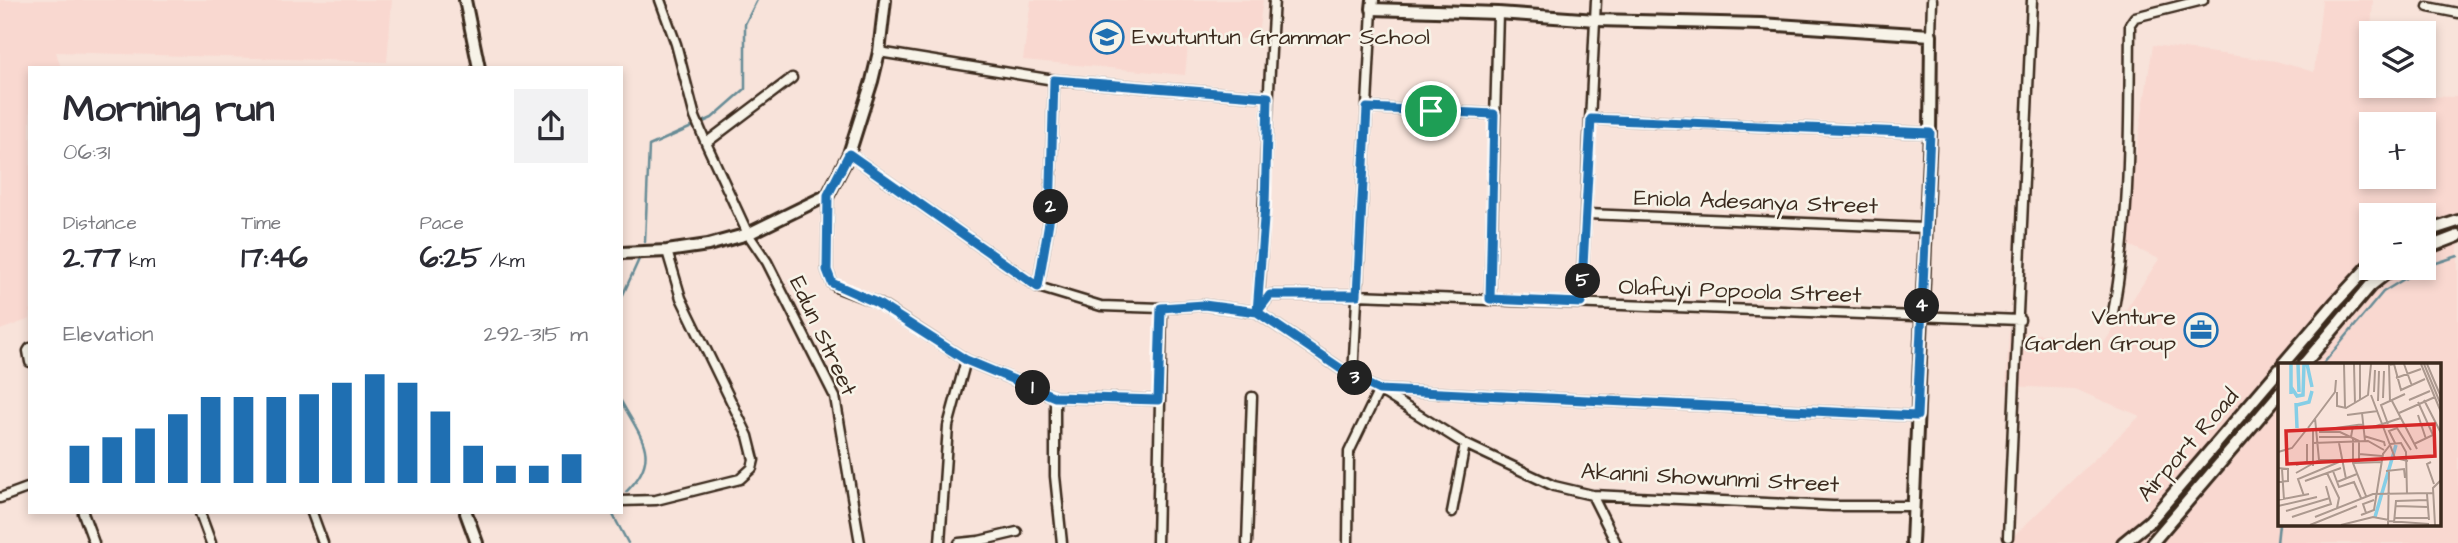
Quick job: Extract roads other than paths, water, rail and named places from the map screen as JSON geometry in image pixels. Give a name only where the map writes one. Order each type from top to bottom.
[{"type":"street","points":[[465,0],[479,66]]},
{"type":"street","name":"Edun Street","points":[[660,0],[676,44],[695,117],[706,143],[748,234],[767,262],[835,397],[860,543]]},
{"type":"street","points":[[885,0],[878,52],[849,154],[828,195],[827,270],[832,283],[877,303],[966,360],[1055,397],[1158,400]]},
{"type":"street","points":[[849,154],[1038,287],[1101,306],[1161,308],[1204,305],[1257,312],[1265,206],[1274,0]]},
{"type":"street","points":[[1581,303],[1596,0]]},
{"type":"street","points":[[1912,543],[1930,133],[1932,0]]},
{"type":"street","points":[[2008,537],[2020,320],[2032,0]]},
{"type":"street","points":[[2112,318],[2121,271],[2127,190],[2130,24],[2135,17],[2203,0]]},
{"type":"street","points":[[1353,377],[1373,5],[1596,20],[1761,24],[1931,35]]},
{"type":"street","points":[[2428,7],[2458,13]]},
{"type":"street","points":[[1490,299],[1498,13]]},
{"type":"street","points":[[878,52],[1054,80],[1268,97]]},
{"type":"street","points":[[706,143],[792,78]]},
{"type":"street","points":[[1038,287],[1050,216],[1054,80]]},
{"type":"street","points":[[1367,108],[1494,114]]},
{"type":"street","points":[[1591,119],[1930,133]]},
{"type":"street","points":[[623,253],[667,251],[709,245],[748,234],[828,195]]},
{"type":"street","name":"Eniola Adesanya Street","points":[[1587,214],[1925,228]]},
{"type":"street","points":[[2436,228],[2458,221]]},
{"type":"street","points":[[2436,244],[2458,236]]},
{"type":"street","points":[[623,500],[656,500],[740,479],[752,468],[754,460],[748,436],[681,298],[667,251]]},
{"type":"street","points":[[2285,363],[2359,278]]},
{"type":"street","points":[[2306,363],[2378,280]]},
{"type":"street","name":"Olafuyi Popoola Street","points":[[1257,312],[1270,295],[1357,295],[2020,320]]},
{"type":"street","points":[[1157,543],[1161,308]]},
{"type":"street","name":"Akanni Showunmi Street","points":[[1257,312],[1353,377],[1379,390],[1465,444],[1554,486],[1592,495],[1833,506],[1914,506]]},
{"type":"street","points":[[940,543],[948,426],[966,360]]},
{"type":"street","name":"Airport Road","points":[[2123,543],[2150,521],[2278,371]]},
{"type":"street","points":[[1348,543],[1349,452],[1379,390],[1917,416]]},
{"type":"street","name":"Airport Road","points":[[2152,543],[2278,395]]},
{"type":"street","points":[[1055,397],[1055,476],[1062,543]]},
{"type":"street","points":[[1247,543],[1252,397]]},
{"type":"street","points":[[1452,512],[1465,444]]},
{"type":"street","points":[[0,498],[28,488]]},
{"type":"street","points":[[1592,495],[1616,543]]},
{"type":"street","points":[[83,514],[94,543]]},
{"type":"street","points":[[201,514],[211,543]]},
{"type":"street","points":[[312,514],[323,543]]},
{"type":"street","points":[[466,514],[477,543]]},
{"type":"street","points":[[959,543],[1017,532]]},
{"type":"waterway","points":[[645,242],[649,146],[712,118],[745,89],[745,24],[757,0]]},
{"type":"waterway","points":[[2436,263],[2458,256]]},
{"type":"waterway","points":[[623,295],[640,257]]},
{"type":"waterway","points":[[2324,363],[2383,292],[2402,280]]},
{"type":"waterway","points":[[623,405],[641,437],[646,458],[637,480],[626,492]]},
{"type":"waterway","points":[[613,514],[628,543]]},
{"type":"waterway","points":[[2277,543],[2279,526]]},
{"type":"place","name":"Ewutuntun Grammar School","points":[[1107,37]]},
{"type":"place","name":"Venture Garden Group","points":[[2201,330]]}]
